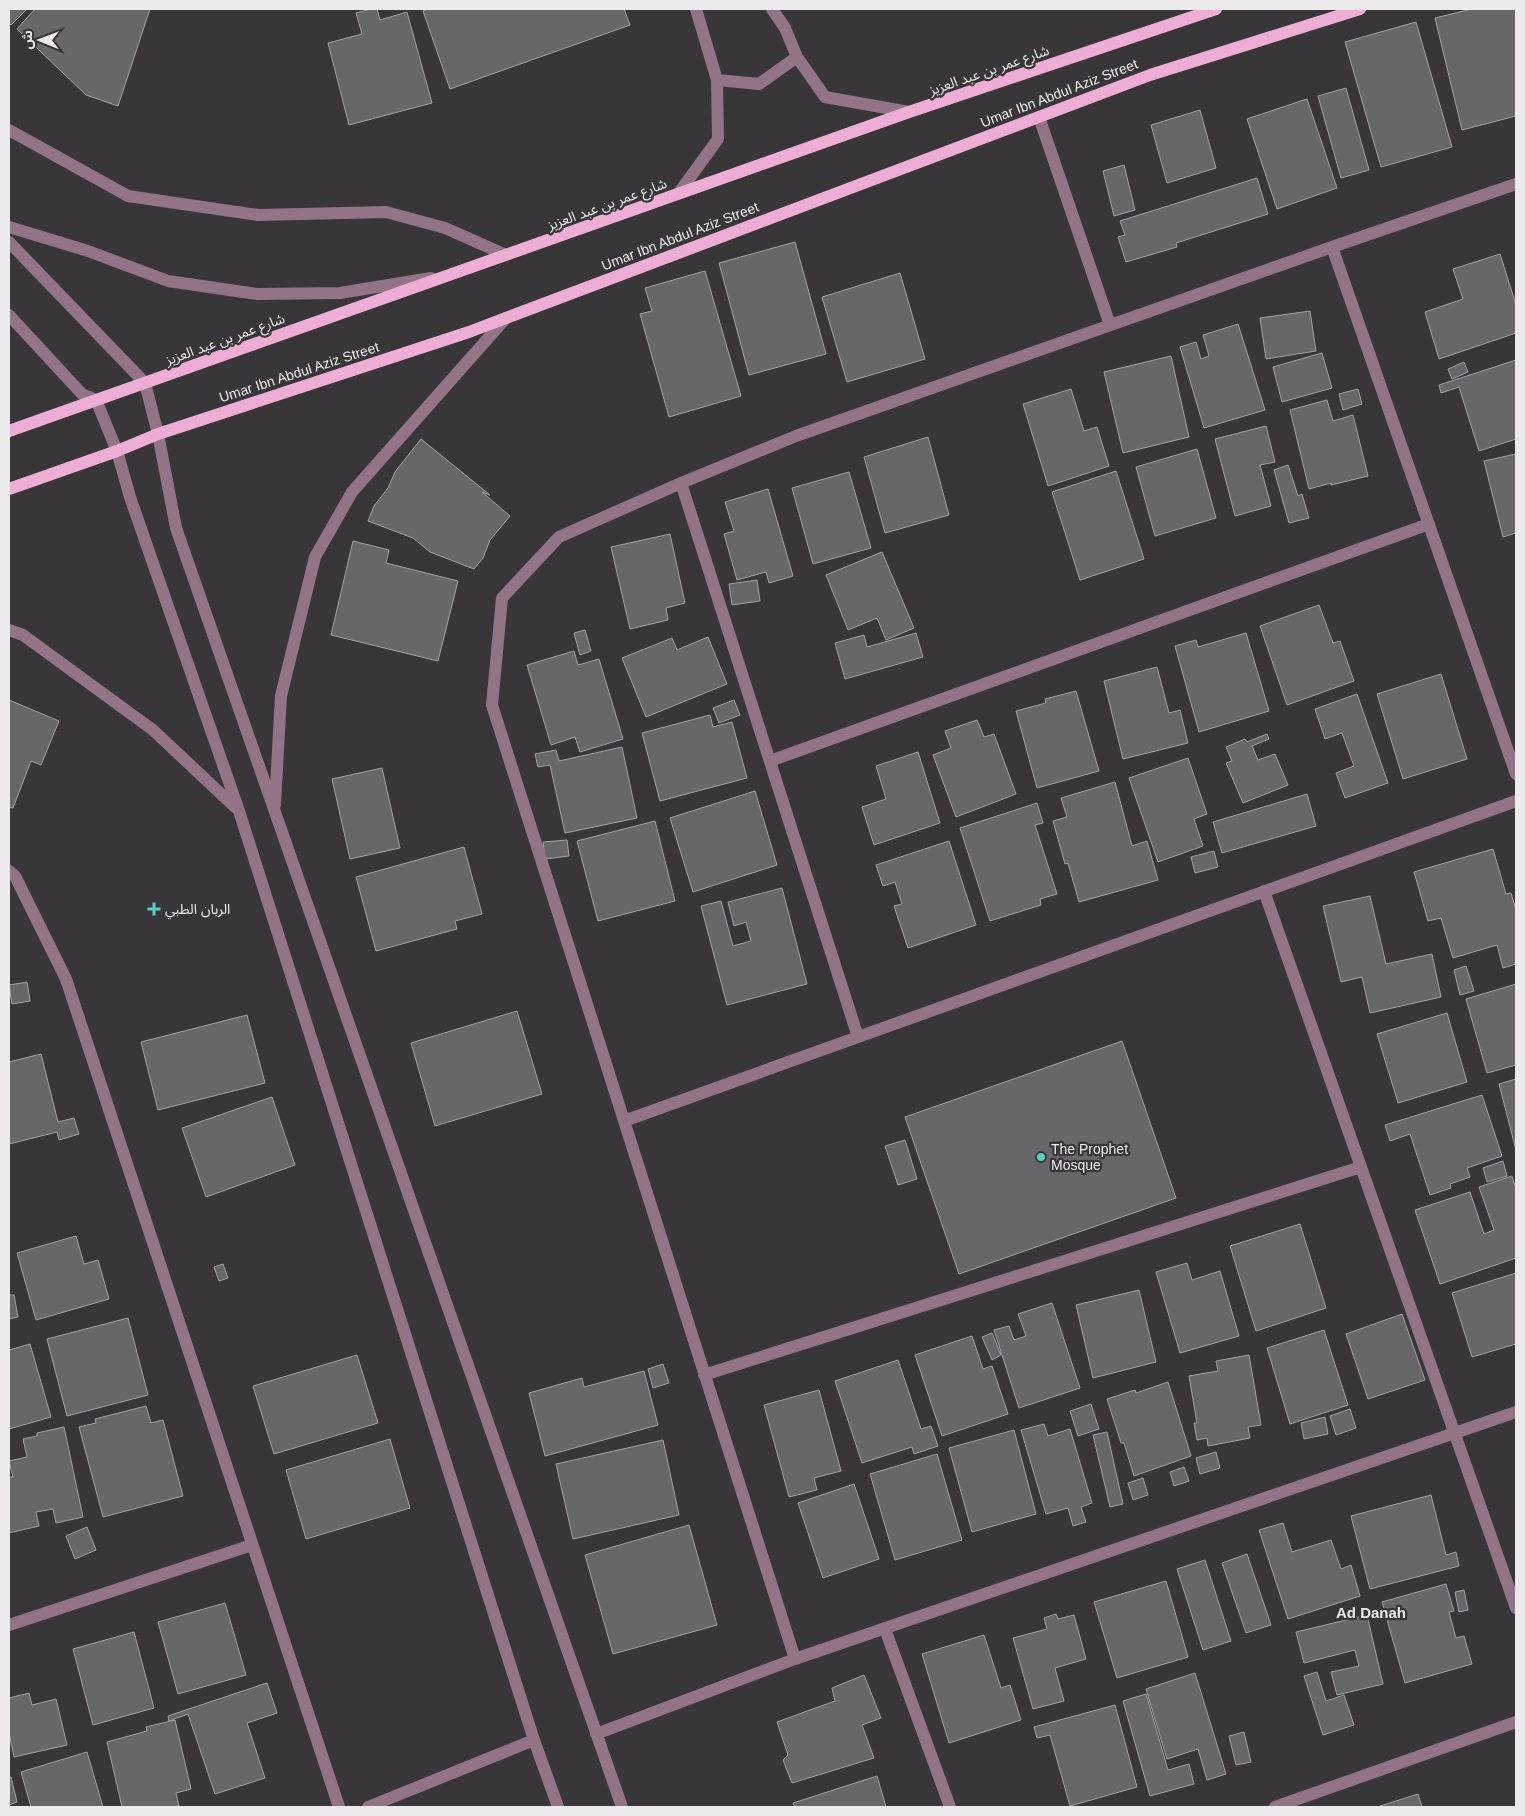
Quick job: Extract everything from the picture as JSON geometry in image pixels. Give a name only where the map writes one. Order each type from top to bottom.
[{"type":"main road","name":"شارع عمر بن عبد العزيز","points":[[9,431],[909,112],[1216,9]]},
{"type":"main road","name":"Umar Ibn Abdul Aziz Street","points":[[9,489],[117,451],[158,434],[468,332],[1150,75],[1360,9]]},
{"type":"street","points":[[678,194],[718,139],[717,80],[696,9]]},
{"type":"street","points":[[772,9],[785,28],[798,58],[825,97],[909,112]]},
{"type":"street","points":[[717,80],[759,84],[798,58]]},
{"type":"street","points":[[1039,117],[1110,325]]},
{"type":"street","points":[[9,130],[128,196],[258,215],[386,212],[445,228],[506,255]]},
{"type":"street","points":[[795,1660],[492,705],[502,598],[559,536],[796,436],[1516,184]]},
{"type":"street","points":[[9,226],[88,251],[168,280],[257,294],[340,293],[451,275]]},
{"type":"street","points":[[9,242],[145,383],[158,434],[176,528],[622,1807]]},
{"type":"street","points":[[1332,247],[1516,774]]},
{"type":"street","points":[[9,316],[82,394],[96,400],[117,451],[133,506],[238,811],[534,1740],[558,1807]]},
{"type":"street","points":[[275,813],[282,696],[315,557],[352,492],[506,318]]},
{"type":"street","points":[[682,483],[858,1037]]},
{"type":"street","points":[[770,761],[1429,524]]},
{"type":"street","points":[[9,630],[23,635],[153,730],[238,811]]},
{"type":"street","points":[[624,1121],[1516,801]]},
{"type":"street","points":[[9,871],[15,876],[66,979],[339,1807]]},
{"type":"street","points":[[1264,891],[1516,1608]]},
{"type":"street","points":[[704,1375],[1361,1167]]},
{"type":"street","points":[[596,1734],[885,1628],[1516,1412]]},
{"type":"street","points":[[9,1625],[252,1545]]},
{"type":"street","points":[[885,1628],[950,1807]]},
{"type":"street","points":[[1276,1807],[1516,1722]]},
{"type":"street","points":[[368,1807],[534,1740]]},
{"type":"building","points":[[9,9],[27,9],[11,25],[9,23]]},
{"type":"building","points":[[35,9],[150,9],[118,106],[86,95],[17,29]]},
{"type":"building","points":[[377,9],[380,20],[407,12],[432,103],[349,125],[328,43],[362,34],[356,13]]},
{"type":"building","points":[[428,9],[624,9],[630,25],[450,89],[423,11]]},
{"type":"building","points":[[1472,9],[1516,9],[1516,116],[1462,130],[1435,18]]},
{"type":"building","points":[[1416,22],[1452,147],[1381,167],[1345,42]]},
{"type":"building","points":[[1346,88],[1369,170],[1341,178],[1318,96]]},
{"type":"building","points":[[1307,99],[1337,188],[1277,209],[1247,119]]},
{"type":"building","points":[[1200,110],[1216,168],[1167,183],[1151,125]]},
{"type":"building","points":[[1124,165],[1135,210],[1114,216],[1103,171]]},
{"type":"building","points":[[1257,178],[1268,214],[1176,243],[1177,247],[1126,262],[1118,237],[1125,235],[1120,221]]},
{"type":"building","points":[[795,242],[826,354],[749,375],[719,263]]},
{"type":"building","points":[[1500,254],[1516,305],[1516,333],[1439,359],[1425,312],[1463,299],[1453,269]]},
{"type":"building","points":[[705,271],[741,396],[669,417],[640,314],[652,311],[645,288]]},
{"type":"building","points":[[900,273],[925,359],[847,382],[822,297]]},
{"type":"building","points":[[1310,311],[1316,351],[1266,359],[1260,318]]},
{"type":"building","points":[[1238,324],[1265,410],[1204,428],[1180,347],[1196,342],[1201,359],[1209,356],[1203,335]]},
{"type":"building","points":[[1322,353],[1332,388],[1282,402],[1273,367]]},
{"type":"building","points":[[1171,356],[1189,437],[1123,453],[1104,372]]},
{"type":"building","points":[[1516,360],[1516,439],[1479,451],[1459,387],[1441,393],[1439,385]]},
{"type":"building","points":[[1464,362],[1468,372],[1452,379],[1448,369]]},
{"type":"building","points":[[1071,389],[1084,431],[1097,427],[1109,466],[1048,486],[1023,404]]},
{"type":"building","points":[[1358,389],[1362,404],[1343,410],[1339,394]]},
{"type":"building","points":[[1327,400],[1333,421],[1353,415],[1368,476],[1309,489],[1290,410]]},
{"type":"building","points":[[1266,426],[1275,462],[1260,465],[1271,506],[1235,516],[1215,439]]},
{"type":"building","points":[[928,437],[949,515],[885,533],[864,457]]},
{"type":"building","points":[[421,439],[490,495],[482,492],[510,516],[490,540],[483,558],[474,569],[430,552],[413,538],[368,521],[374,506],[388,488],[395,472]]},
{"type":"building","points":[[1197,449],[1216,518],[1155,536],[1136,467]]},
{"type":"building","points":[[1516,454],[1516,533],[1503,537],[1484,461]]},
{"type":"building","points":[[1288,465],[1298,496],[1302,494],[1309,518],[1289,523],[1274,470]]},
{"type":"building","points":[[1116,471],[1144,559],[1080,580],[1052,492]]},
{"type":"building","points":[[849,472],[871,548],[813,564],[792,488]]},
{"type":"building","points":[[768,489],[793,576],[769,583],[766,572],[737,580],[724,534],[734,531],[725,502]]},
{"type":"building","points":[[670,534],[685,603],[666,608],[668,620],[630,629],[611,547]]},
{"type":"building","points":[[353,541],[389,550],[386,563],[458,581],[438,661],[331,635]]},
{"type":"building","points":[[882,552],[914,628],[886,640],[877,618],[848,630],[826,575]]},
{"type":"building","points":[[757,580],[760,601],[732,605],[729,584]]},
{"type":"building","points":[[1319,605],[1333,643],[1340,641],[1354,681],[1287,705],[1260,626]]},
{"type":"building","points":[[585,630],[591,651],[580,655],[574,633]]},
{"type":"building","points":[[916,633],[923,657],[845,679],[835,643],[864,635],[867,647]]},
{"type":"building","points":[[1246,633],[1269,711],[1199,732],[1175,646],[1196,640],[1198,647]]},
{"type":"building","points":[[708,637],[727,684],[646,717],[622,658],[672,638],[677,650]]},
{"type":"building","points":[[574,651],[578,665],[599,659],[623,739],[580,752],[575,737],[551,745],[527,665]]},
{"type":"building","points":[[1157,667],[1169,713],[1180,710],[1188,743],[1123,759],[1104,681]]},
{"type":"building","points":[[1441,674],[1467,759],[1403,779],[1377,694]]},
{"type":"building","points":[[1076,691],[1099,771],[1037,788],[1016,711],[1046,703],[1045,699]]},
{"type":"building","points":[[1357,694],[1388,783],[1345,798],[1336,773],[1354,766],[1342,733],[1325,739],[1315,709]]},
{"type":"building","points":[[9,700],[59,721],[41,765],[31,761],[13,808],[9,807]]},
{"type":"building","points":[[734,700],[740,715],[719,723],[713,708]]},
{"type":"building","points":[[710,715],[713,727],[732,722],[747,778],[660,801],[642,733]]},
{"type":"building","points":[[977,720],[984,737],[994,734],[1016,794],[956,817],[933,755],[951,748],[945,731]]},
{"type":"building","points":[[1267,734],[1269,739],[1252,746],[1258,760],[1275,754],[1288,785],[1243,803],[1226,763],[1232,761],[1226,747],[1245,739],[1247,742]]},
{"type":"building","points":[[622,747],[637,818],[565,833],[550,765],[538,767],[535,754],[556,750],[559,761]]},
{"type":"building","points":[[918,752],[940,823],[874,845],[862,807],[886,799],[876,766]]},
{"type":"building","points":[[1188,758],[1207,814],[1194,819],[1203,846],[1158,862],[1129,778]]},
{"type":"building","points":[[382,768],[400,848],[350,859],[332,779]]},
{"type":"building","points":[[1115,782],[1132,846],[1147,841],[1158,880],[1079,902],[1068,863],[1065,864],[1053,821],[1067,817],[1061,798]]},
{"type":"building","points":[[755,791],[777,865],[693,892],[670,818]]},
{"type":"building","points":[[1307,794],[1316,826],[1222,853],[1213,822]]},
{"type":"building","points":[[1037,803],[1043,823],[1035,825],[1057,894],[1040,899],[1041,905],[990,921],[960,828]]},
{"type":"building","points":[[655,821],[675,901],[598,921],[577,841]]},
{"type":"building","points":[[567,840],[569,856],[545,859],[543,842]]},
{"type":"building","points":[[949,841],[976,925],[908,948],[894,906],[902,904],[895,882],[883,886],[876,865]]},
{"type":"building","points":[[464,847],[482,914],[455,921],[457,929],[376,951],[356,877]]},
{"type":"building","points":[[1493,849],[1506,894],[1511,893],[1516,910],[1516,964],[1503,968],[1497,945],[1453,958],[1441,918],[1428,921],[1414,872]]},
{"type":"building","points":[[1214,851],[1218,867],[1195,873],[1191,857]]},
{"type":"building","points":[[782,888],[807,984],[727,1005],[701,906],[721,901],[733,946],[751,941],[746,922],[734,926],[728,902]]},
{"type":"building","points":[[1370,896],[1386,964],[1432,954],[1441,997],[1370,1013],[1362,977],[1341,982],[1323,906]]},
{"type":"building","points":[[1466,966],[1474,991],[1460,995],[1454,970]]},
{"type":"building","points":[[27,982],[30,1001],[12,1004],[9,985]]},
{"type":"building","points":[[1516,984],[1516,1065],[1487,1073],[1466,999]]},
{"type":"building","points":[[517,1011],[542,1094],[435,1126],[411,1043]]},
{"type":"building","points":[[1447,1013],[1467,1082],[1398,1103],[1377,1034]]},
{"type":"building","points":[[247,1015],[265,1083],[158,1110],[141,1042]]},
{"type":"building","name":"The Prophet Mosque","points":[[1122,1041],[1176,1198],[959,1274],[905,1117]]},
{"type":"building","points":[[41,1054],[58,1122],[74,1118],[79,1134],[59,1140],[57,1132],[9,1144],[9,1062]]},
{"type":"building","points":[[1516,1079],[1516,1150],[1499,1084]]},
{"type":"building","points":[[1482,1095],[1502,1156],[1467,1168],[1470,1177],[1450,1184],[1451,1188],[1430,1195],[1410,1134],[1390,1141],[1385,1125]]},
{"type":"building","points":[[272,1097],[295,1165],[206,1197],[182,1128]]},
{"type":"building","points":[[905,1140],[917,1179],[898,1185],[885,1146]]},
{"type":"building","points":[[1503,1161],[1507,1176],[1487,1182],[1483,1168]]},
{"type":"building","points":[[1512,1176],[1516,1189],[1516,1258],[1440,1284],[1415,1210],[1470,1192],[1484,1234],[1494,1230],[1479,1187]]},
{"type":"building","points":[[1300,1224],[1326,1308],[1256,1331],[1230,1246]]},
{"type":"building","points":[[76,1236],[84,1264],[98,1260],[109,1299],[36,1320],[17,1253]]},
{"type":"building","points":[[1187,1263],[1192,1280],[1220,1271],[1239,1336],[1180,1353],[1156,1272]]},
{"type":"building","points":[[223,1264],[228,1278],[219,1281],[214,1267]]},
{"type":"building","points":[[1516,1273],[1516,1344],[1472,1357],[1452,1293]]},
{"type":"building","points":[[1139,1290],[1156,1362],[1093,1378],[1076,1305]]},
{"type":"building","points":[[9,1295],[14,1295],[18,1317],[9,1319]]},
{"type":"building","points":[[1052,1303],[1080,1388],[1019,1408],[994,1330],[1009,1326],[1014,1340],[1026,1336],[1018,1314]]},
{"type":"building","points":[[1402,1314],[1425,1380],[1368,1399],[1346,1334]]},
{"type":"building","points":[[128,1318],[148,1395],[67,1416],[47,1339]]},
{"type":"building","points":[[1324,1330],[1348,1405],[1290,1424],[1267,1348]]},
{"type":"building","points":[[992,1333],[1001,1355],[992,1360],[982,1337]]},
{"type":"building","points":[[972,1336],[983,1369],[992,1366],[1008,1414],[942,1436],[915,1355]]},
{"type":"building","points":[[30,1344],[51,1417],[9,1429],[9,1350]]},
{"type":"building","points":[[357,1355],[378,1423],[274,1454],[253,1386]]},
{"type":"building","points":[[1249,1355],[1261,1425],[1248,1427],[1250,1438],[1208,1446],[1207,1438],[1197,1440],[1194,1423],[1197,1423],[1189,1376],[1218,1371],[1216,1361]]},
{"type":"building","points":[[898,1360],[921,1429],[931,1426],[938,1446],[914,1454],[912,1447],[862,1463],[835,1381]]},
{"type":"building","points":[[663,1364],[669,1383],[653,1388],[648,1369]]},
{"type":"building","points":[[644,1371],[658,1425],[545,1456],[529,1393],[582,1378],[584,1387]]},
{"type":"building","points":[[1168,1382],[1191,1456],[1134,1476],[1107,1399],[1135,1390],[1136,1393]]},
{"type":"building","points":[[819,1390],[841,1471],[814,1478],[817,1490],[789,1497],[764,1405]]},
{"type":"building","points":[[1091,1404],[1099,1429],[1078,1436],[1070,1411]]},
{"type":"building","points":[[146,1406],[151,1423],[163,1420],[183,1496],[103,1517],[79,1427],[96,1423],[95,1419]]},
{"type":"building","points":[[1350,1409],[1356,1428],[1336,1435],[1330,1416]]},
{"type":"building","points":[[1325,1417],[1328,1434],[1304,1439],[1301,1423]]},
{"type":"building","points":[[1044,1424],[1048,1436],[1070,1429],[1092,1503],[1081,1507],[1086,1522],[1073,1526],[1068,1508],[1046,1514],[1021,1430]]},
{"type":"building","points":[[64,1427],[83,1517],[56,1523],[53,1509],[36,1512],[39,1526],[9,1533],[9,1477],[13,1477],[9,1461],[27,1457],[23,1439],[37,1436],[37,1433]]},
{"type":"building","points":[[1014,1430],[1036,1514],[972,1532],[949,1448]]},
{"type":"building","points":[[1107,1432],[1123,1504],[1110,1507],[1093,1435]]},
{"type":"building","points":[[390,1439],[410,1508],[306,1539],[286,1470]]},
{"type":"building","points":[[663,1440],[679,1515],[573,1539],[556,1464]]},
{"type":"building","points":[[1216,1452],[1220,1468],[1200,1474],[1196,1458]]},
{"type":"building","points":[[937,1454],[962,1540],[895,1560],[870,1474]]},
{"type":"building","points":[[1184,1467],[1189,1481],[1174,1486],[1170,1472]]},
{"type":"building","points":[[1143,1478],[1148,1495],[1133,1500],[1128,1483]]},
{"type":"building","points":[[854,1484],[879,1559],[823,1578],[798,1503]]},
{"type":"building","points":[[1431,1495],[1446,1555],[1456,1552],[1459,1566],[1370,1589],[1351,1516]]},
{"type":"building","points":[[1283,1523],[1292,1552],[1331,1540],[1341,1569],[1351,1565],[1360,1596],[1288,1619],[1259,1530]]},
{"type":"building","points":[[689,1525],[717,1625],[613,1654],[585,1555]]},
{"type":"building","points":[[87,1527],[96,1550],[75,1559],[66,1536]]},
{"type":"building","points":[[1247,1554],[1271,1625],[1246,1633],[1222,1563]]},
{"type":"building","points":[[1205,1560],[1231,1641],[1203,1650],[1177,1569]]},
{"type":"building","points":[[1166,1581],[1188,1657],[1117,1678],[1094,1602]]},
{"type":"building","points":[[1446,1584],[1454,1611],[1449,1612],[1456,1638],[1464,1636],[1472,1664],[1405,1683],[1382,1602]]},
{"type":"building","points":[[1464,1590],[1468,1610],[1459,1612],[1455,1592]]},
{"type":"building","points":[[225,1603],[246,1675],[178,1694],[158,1622]]},
{"type":"building","points":[[1056,1614],[1058,1619],[1074,1615],[1086,1659],[1055,1668],[1064,1701],[1033,1709],[1013,1638],[1047,1629],[1044,1618]]},
{"type":"building","points":[[1367,1615],[1383,1684],[1337,1695],[1331,1672],[1359,1666],[1355,1650],[1304,1663],[1296,1632]]},
{"type":"building","points":[[134,1632],[154,1708],[93,1725],[73,1649]]},
{"type":"building","points":[[984,1635],[1001,1688],[1010,1685],[1021,1720],[949,1743],[922,1654]]},
{"type":"building","points":[[1317,1672],[1326,1701],[1344,1695],[1354,1725],[1323,1735],[1304,1676]]},
{"type":"building","points":[[1195,1673],[1226,1774],[1207,1780],[1198,1749],[1167,1759],[1146,1689]]},
{"type":"building","points":[[864,1675],[881,1718],[862,1725],[874,1758],[792,1783],[783,1760],[788,1755],[777,1722],[835,1701],[832,1688]]},
{"type":"building","points":[[267,1683],[277,1713],[247,1723],[265,1778],[215,1794],[188,1714],[169,1721],[168,1716]]},
{"type":"building","points":[[29,1693],[32,1705],[56,1699],[67,1745],[14,1757],[9,1733],[9,1698]]},
{"type":"building","points":[[1146,1694],[1168,1770],[1189,1764],[1194,1784],[1150,1796],[1123,1701]]},
{"type":"building","points":[[1115,1705],[1137,1787],[1070,1806],[1050,1735],[1037,1738],[1034,1727]]},
{"type":"building","points":[[175,1720],[191,1789],[176,1793],[179,1806],[122,1807],[107,1742],[147,1731],[146,1727]]},
{"type":"building","points":[[1244,1732],[1251,1762],[1236,1765],[1229,1736]]},
{"type":"building","points":[[87,1752],[103,1807],[31,1807],[21,1772]]},
{"type":"building","points":[[877,1776],[886,1807],[795,1807],[793,1803]]},
{"type":"building","points":[[9,1777],[11,1777],[17,1802],[9,1805]]},
{"type":"building","points":[[1418,1794],[1422,1807],[1377,1807]]},
{"type":"place","name":"الربان الطبي","points":[[154,909]]},
{"type":"place","name":"The Prophet Mosque","points":[[1041,1157]]},
{"type":"district","name":"Ad Danah","points":[[1371,1613]]}]
